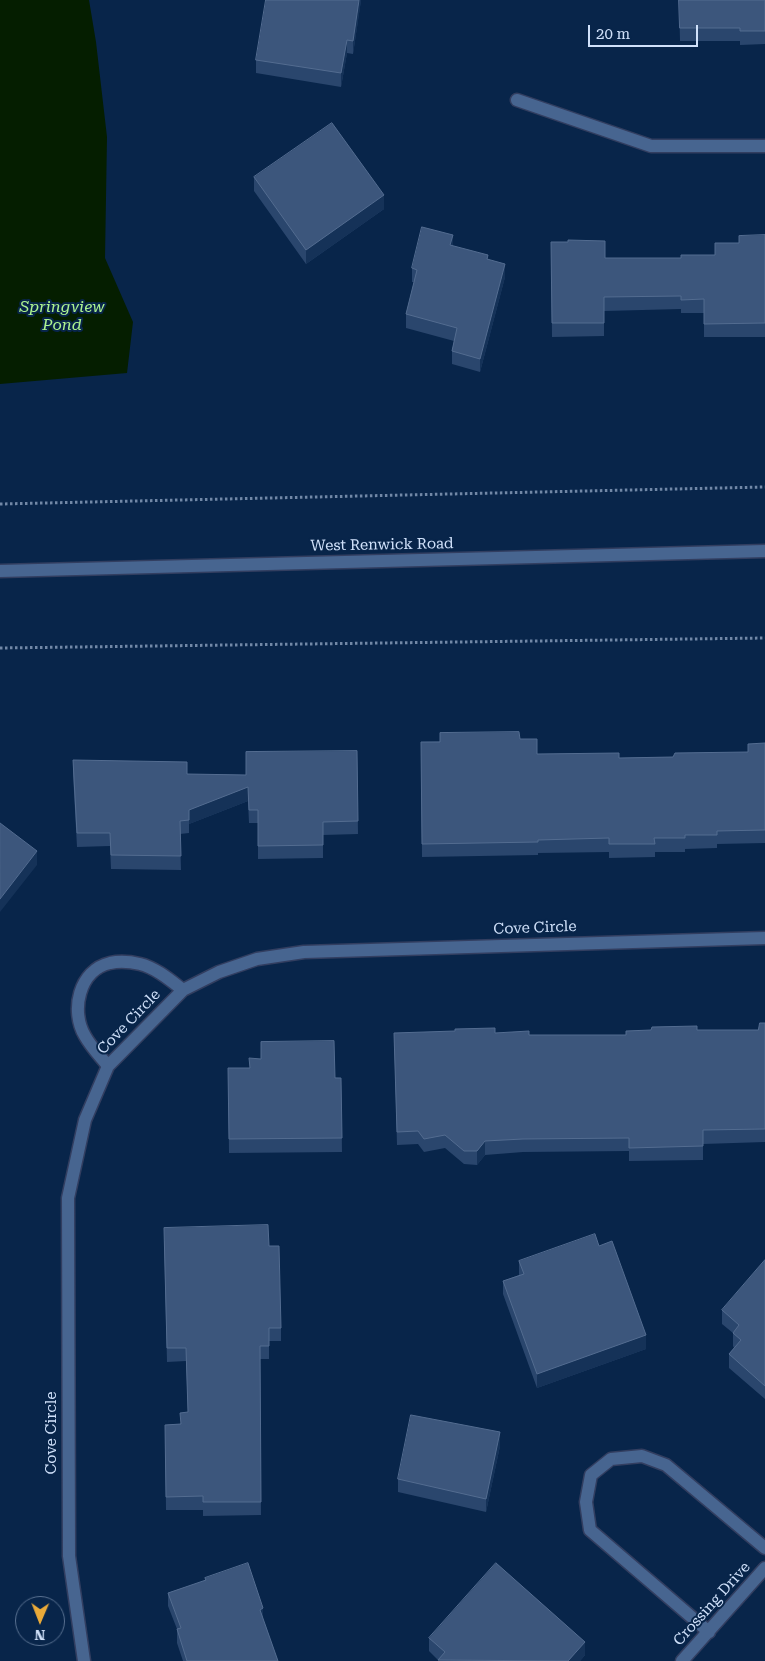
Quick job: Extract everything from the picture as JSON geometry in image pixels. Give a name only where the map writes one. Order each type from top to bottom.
[{"type":"street","points":[[517,100],[651,146],[765,146]]},
{"type":"street","name":"West Renwick Road","points":[[0,571],[765,551]]},
{"type":"street","name":"Cove Circle","points":[[84,1661],[69,1556],[68,1198],[85,1120],[108,1066],[183,990],[219,972],[257,959],[304,952],[765,938]]},
{"type":"street","points":[[108,1066],[84,1035],[78,1019],[78,1003],[83,983],[96,971],[108,964],[126,962],[143,965],[162,974],[183,990]]},
{"type":"street","points":[[709,1632],[590,1530],[586,1502],[591,1475],[611,1459],[642,1456],[666,1465],[765,1548]]},
{"type":"street","name":"Crossing Drive","points":[[682,1661],[765,1568]]},
{"type":"path","points":[[0,504],[765,487]]},
{"type":"path","points":[[0,648],[765,638]]},
{"type":"water","name":"Springview Pond","points":[[0,0],[89,0],[107,137],[105,258],[133,322],[127,373],[0,384]]},
{"type":"building","points":[[266,0],[359,0],[353,41],[347,40],[341,73],[256,60]]},
{"type":"building","points":[[679,0],[765,0],[765,31],[740,31],[740,28],[680,28]]},
{"type":"building","points":[[332,123],[384,195],[306,250],[254,177]]},
{"type":"building","points":[[422,227],[453,235],[450,245],[488,255],[487,259],[505,264],[480,359],[452,351],[457,328],[406,314],[417,270],[412,268]]},
{"type":"building","points":[[765,235],[765,323],[704,324],[704,299],[681,300],[681,296],[604,297],[604,323],[552,323],[551,242],[568,242],[568,240],[605,241],[605,258],[681,258],[681,255],[715,255],[715,243],[739,243],[739,236]]},
{"type":"building","points":[[519,732],[520,739],[537,739],[537,754],[619,753],[619,758],[673,757],[675,753],[748,752],[748,744],[765,743],[765,830],[717,831],[717,835],[685,835],[685,838],[654,838],[655,844],[609,844],[609,838],[538,840],[538,842],[422,844],[421,742],[440,742],[440,733]]},
{"type":"building","points":[[357,751],[358,821],[323,822],[323,845],[258,846],[258,810],[249,810],[248,787],[189,810],[189,820],[180,821],[181,856],[111,855],[110,833],[77,833],[73,760],[187,762],[187,774],[246,775],[246,752]]},
{"type":"building","points":[[0,823],[37,851],[0,899]]},
{"type":"building","points":[[760,1023],[765,1023],[765,1129],[703,1130],[703,1146],[629,1148],[629,1138],[523,1139],[485,1141],[477,1151],[464,1151],[445,1135],[424,1139],[418,1131],[397,1132],[394,1033],[495,1028],[495,1033],[529,1031],[529,1035],[626,1035],[626,1031],[651,1030],[652,1027],[697,1026],[697,1030],[758,1030]]},
{"type":"building","points":[[334,1041],[335,1078],[341,1078],[342,1138],[229,1139],[228,1068],[250,1068],[249,1058],[261,1059],[261,1042]]},
{"type":"building","points":[[268,1225],[269,1246],[279,1246],[281,1328],[269,1328],[269,1346],[260,1346],[261,1502],[203,1502],[203,1496],[166,1497],[165,1425],[181,1424],[180,1413],[188,1412],[186,1348],[167,1348],[164,1228]]},
{"type":"building","points":[[595,1234],[599,1246],[612,1241],[646,1335],[537,1374],[503,1281],[524,1274],[519,1261]]},
{"type":"building","points":[[765,1260],[765,1386],[729,1354],[741,1340],[733,1333],[739,1325],[722,1310]]},
{"type":"building","points":[[411,1415],[500,1432],[486,1499],[398,1479]]},
{"type":"building","points":[[248,1563],[263,1608],[260,1610],[278,1661],[187,1661],[177,1629],[181,1628],[168,1593]]},
{"type":"building","points":[[496,1563],[585,1642],[568,1661],[438,1660],[445,1652],[429,1638]]}]
